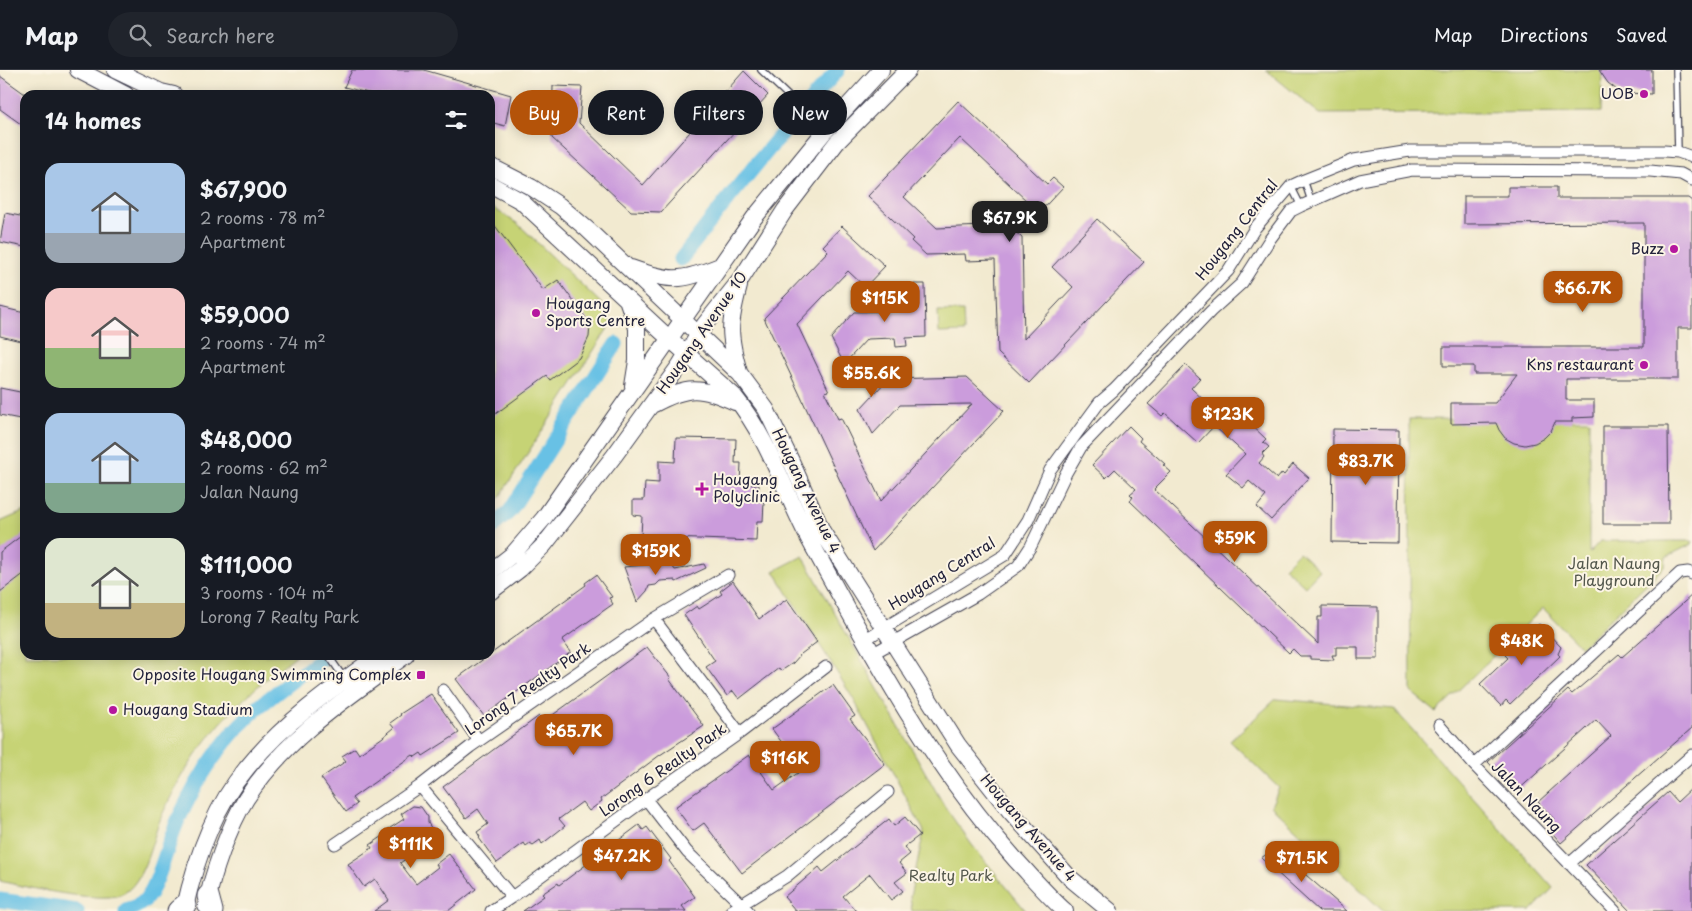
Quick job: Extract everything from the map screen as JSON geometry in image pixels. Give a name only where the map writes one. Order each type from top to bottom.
[{"type":"main road","points":[[78,70],[116,90]]},
{"type":"main road","points":[[115,70],[157,90]]},
{"type":"main road","name":"Hougang Avenue 10","points":[[847,108],[881,70]]},
{"type":"main road","name":"Hougang Avenue 10","points":[[847,116],[908,70]]},
{"type":"main road","name":"Hougang Avenue 10","points":[[495,568],[513,554],[544,518],[754,218],[823,135]]},
{"type":"main road","name":"Hougang Avenue 10","points":[[495,588],[520,569],[544,545],[614,456],[688,353],[698,335],[741,278],[785,210],[824,135]]},
{"type":"main road","name":"Hougang Avenue 4","points":[[495,169],[531,187],[560,206],[740,374],[766,409],[822,531],[958,745],[1010,811],[1070,878],[1110,911]]},
{"type":"main road","name":"Hougang Avenue 4","points":[[495,187],[521,201],[734,396],[760,433],[808,537],[868,647],[933,755],[988,828],[1065,911]]},
{"type":"main road","points":[[626,266],[659,278],[695,277],[720,266]]},
{"type":"main road","points":[[740,374],[731,345],[730,320],[741,278]]},
{"type":"main road","points":[[627,299],[637,328],[638,337],[632,393]]},
{"type":"main road","points":[[650,406],[671,394],[698,389],[719,395],[741,405]]},
{"type":"main road","points":[[182,909],[202,845],[228,795],[245,770],[274,738],[298,716],[372,660]]},
{"type":"main road","points":[[208,906],[220,857],[245,800],[284,752],[309,728],[399,660]]},
{"type":"street","name":"Hougang Central","points":[[868,647],[885,628],[1005,555],[1028,520],[1050,470],[1099,403],[1114,390],[1228,271],[1255,228],[1291,186],[1354,160],[1410,150],[1664,150],[1692,157]]},
{"type":"street","name":"Hougang Central","points":[[868,647],[894,642],[978,594],[1018,566],[1031,546],[1081,446],[1211,311],[1242,283],[1270,239],[1292,210],[1360,180],[1412,170],[1650,171],[1681,174],[1692,180]]},
{"type":"street","name":"Jalan Naung","points":[[1615,911],[1474,765],[1680,573],[1690,573]]},
{"type":"street","name":"Lorong 7 Realty Park","points":[[335,844],[420,786],[479,741],[654,619],[728,575]]},
{"type":"street","points":[[654,619],[740,733]]},
{"type":"street","name":"Lorong 6 Realty Park","points":[[490,911],[740,733],[826,667]]},
{"type":"street","points":[[443,690],[479,741]]},
{"type":"street","points":[[1439,726],[1474,765]]},
{"type":"street","points":[[1569,864],[1692,755]]},
{"type":"street","points":[[420,786],[512,897]]},
{"type":"street","points":[[731,911],[745,908],[787,876],[888,792]]},
{"type":"street","points":[[646,799],[687,852],[745,908]]},
{"type":"lane","points":[[761,70],[783,90]]},
{"type":"lane","points":[[1676,70],[1678,152]]},
{"type":"lane","points":[[1304,180],[1306,203]]},
{"type":"lane","points":[[1291,186],[1306,203]]},
{"type":"lane","points":[[1050,470],[1066,473]]},
{"type":"lane","points":[[332,660],[346,679]]},
{"type":"green space","points":[[1266,70],[1602,70],[1601,112],[1320,114]]},
{"type":"green space","points":[[495,209],[518,224],[604,306],[612,322],[495,502]]},
{"type":"green space","points":[[938,311],[963,311],[964,332],[939,333]]},
{"type":"green space","name":"Jalan Naung Playground","points":[[1409,419],[1589,420],[1589,553],[1600,541],[1692,541],[1692,544],[1666,557],[1665,566],[1581,647],[1543,608],[1436,712],[1411,692]]},
{"type":"green space","name":"Hougang Stadium","points":[[20,513],[20,660],[291,660],[236,707],[203,745],[175,788],[159,822],[147,858],[136,881],[129,890],[120,895],[110,897],[79,896],[0,881],[0,522]]},
{"type":"green space","points":[[1299,552],[1320,571],[1305,587],[1284,567]]},
{"type":"green space","name":"Realty Park","points":[[803,556],[945,807],[972,845],[1026,911],[912,911],[910,897],[924,831],[854,700],[774,571]]},
{"type":"green space","points":[[1276,699],[1394,709],[1553,888],[1531,911],[1383,911],[1271,806],[1279,788],[1230,741]]},
{"type":"building","points":[[352,70],[424,70],[494,90],[356,90],[344,87]]},
{"type":"building","points":[[1599,70],[1652,70],[1652,94],[1621,93],[1608,83]]},
{"type":"building","points":[[744,71],[763,90],[727,90]]},
{"type":"building","points":[[0,76],[20,90],[20,123],[0,109]]},
{"type":"building","points":[[553,86],[582,87],[579,123],[588,132],[588,135],[591,135],[643,185],[687,135],[731,135],[661,212],[631,211],[552,138],[552,135],[578,135],[578,90],[553,90]]},
{"type":"building","points":[[495,90],[510,95],[505,126],[495,123]]},
{"type":"building","points":[[763,90],[768,95],[763,100]]},
{"type":"building","points":[[958,101],[1047,184],[1053,178],[1063,187],[1037,215],[1026,205],[1028,202],[960,138],[904,197],[937,228],[1008,225],[1022,238],[1024,339],[1073,287],[1052,267],[1097,219],[1144,262],[1029,383],[998,353],[995,260],[966,261],[965,254],[926,255],[911,241],[913,239],[868,196]]},
{"type":"building","points":[[1508,187],[1557,187],[1557,198],[1688,198],[1692,201],[1692,328],[1678,328],[1678,379],[1566,379],[1566,400],[1594,400],[1594,417],[1572,418],[1572,422],[1555,422],[1551,431],[1544,438],[1535,443],[1525,445],[1514,443],[1505,438],[1496,423],[1451,424],[1451,403],[1495,403],[1517,374],[1474,374],[1474,366],[1443,366],[1443,347],[1644,347],[1644,223],[1464,224],[1464,196],[1508,196]]},
{"type":"building","points":[[5,213],[20,216],[20,246],[0,242]]},
{"type":"building","name":"Hougang Sports Centre","points":[[495,226],[543,290],[558,280],[590,324],[589,337],[579,358],[550,380],[547,376],[495,414]]},
{"type":"building","points":[[842,226],[885,266],[865,287],[848,271],[797,324],[829,391],[825,392],[838,419],[841,418],[881,501],[972,404],[900,405],[873,434],[860,409],[888,379],[967,377],[1004,411],[873,551],[764,318],[828,251],[823,246]]},
{"type":"building","points":[[904,284],[925,284],[926,337],[906,338],[907,346],[896,347],[895,338],[867,339],[844,364],[831,338],[854,312],[901,311],[900,289]]},
{"type":"building","points":[[0,307],[20,312],[20,341],[0,336]]},
{"type":"building","points":[[1186,365],[1200,378],[1191,388],[1211,407],[1218,400],[1221,403],[1224,399],[1266,439],[1263,442],[1269,447],[1262,454],[1264,457],[1259,463],[1277,479],[1282,473],[1284,475],[1293,464],[1309,478],[1271,520],[1257,507],[1266,496],[1249,481],[1243,488],[1226,474],[1245,454],[1214,426],[1198,443],[1165,413],[1162,416],[1148,404]]},
{"type":"building","points":[[0,388],[20,392],[20,419],[0,415]]},
{"type":"building","points":[[1129,426],[1141,438],[1139,441],[1165,464],[1163,465],[1171,472],[1154,489],[1318,644],[1318,617],[1322,617],[1322,606],[1378,607],[1378,659],[1358,659],[1358,647],[1336,647],[1336,655],[1332,655],[1334,660],[1310,659],[1310,656],[1300,656],[1293,649],[1289,653],[1130,501],[1133,497],[1130,494],[1136,489],[1115,469],[1106,478],[1092,465]]},
{"type":"building","points":[[1603,426],[1668,426],[1669,524],[1603,524]]},
{"type":"building","points":[[1333,429],[1399,430],[1398,543],[1332,542]]},
{"type":"building","name":"Hougang Polyclinic","points":[[676,438],[736,439],[735,463],[741,463],[740,484],[759,485],[758,501],[764,502],[763,521],[757,521],[756,541],[641,537],[642,516],[633,515],[633,500],[644,500],[645,482],[659,483],[659,461],[675,462]]},
{"type":"building","points":[[20,537],[20,577],[0,592],[0,552]]},
{"type":"building","points":[[654,564],[672,566],[675,570],[704,564],[706,568],[676,582],[675,580],[660,581],[656,585],[649,586],[637,602],[624,567]]},
{"type":"building","points":[[596,575],[612,597],[609,598],[613,604],[562,640],[571,652],[484,716],[456,679],[482,660],[495,660],[495,651],[586,585],[585,583]]},
{"type":"building","points":[[733,581],[759,619],[787,599],[817,642],[801,654],[793,663],[781,671],[779,668],[739,699],[733,691],[727,696],[706,667],[715,661],[684,615],[697,606],[699,609],[722,594],[720,591]]},
{"type":"building","points":[[1692,595],[1692,728],[1561,843],[1546,826],[1554,819],[1538,802],[1611,736],[1596,720],[1516,792],[1488,762],[1568,690],[1572,694],[1619,654],[1622,657]]},
{"type":"building","points":[[1539,624],[1561,647],[1558,654],[1560,656],[1510,704],[1506,700],[1501,706],[1480,684],[1508,658],[1505,655]]},
{"type":"building","points":[[647,647],[704,726],[660,755],[601,799],[602,801],[589,811],[582,802],[559,819],[565,826],[542,844],[540,840],[533,845],[530,843],[526,846],[524,843],[497,863],[479,838],[477,832],[488,824],[478,809],[466,818],[443,787],[539,716],[543,722]]},
{"type":"building","points":[[833,685],[855,716],[850,719],[885,764],[742,873],[704,823],[693,831],[675,807],[749,755],[774,790],[802,770],[772,729]]},
{"type":"building","points":[[431,694],[459,733],[423,756],[421,753],[415,757],[413,755],[352,798],[357,804],[346,812],[321,778],[346,761],[342,756],[355,748],[359,754],[383,737],[394,728],[390,723],[400,714]]},
{"type":"building","points":[[1692,788],[1692,911],[1630,911],[1586,865],[1668,792],[1677,802]]},
{"type":"building","points":[[413,806],[421,807],[437,837],[400,863],[416,884],[438,867],[436,864],[449,854],[476,889],[448,911],[374,911],[389,900],[375,879],[364,887],[348,864],[372,848],[370,845],[389,832],[387,830],[404,819],[401,814]]},
{"type":"building","points":[[905,817],[920,835],[904,847],[910,854],[899,863],[907,873],[895,882],[903,891],[891,900],[870,874],[843,896],[856,911],[796,911],[784,897],[819,867],[823,872],[889,819],[894,826]]},
{"type":"building","points":[[639,825],[643,830],[647,827],[671,859],[669,861],[695,897],[682,906],[686,911],[523,911],[544,896],[542,894],[558,883],[559,885]]},
{"type":"building","points":[[1270,852],[1281,854],[1347,911],[1319,911],[1261,858]]},
{"type":"waterway","points":[[681,259],[797,116],[838,70]]},
{"type":"waterway","points":[[495,524],[510,511],[616,344]]},
{"type":"waterway","points":[[126,911],[141,903],[150,893],[186,804],[199,780],[223,745],[261,705],[320,660]]},
{"type":"waterway","points":[[0,900],[77,911]]},
{"type":"place","name":"UOB","points":[[1644,94]]},
{"type":"place","name":"Buzz","points":[[1674,249]]},
{"type":"place","name":"Hougang Sports Centre","points":[[536,313]]},
{"type":"place","name":"Kns restaurant","points":[[1644,365]]},
{"type":"place","name":"Hougang Polyclinic","points":[[702,489]]},
{"type":"place","name":"Opposite Hougang Swimming Complex","points":[[421,675]]},
{"type":"place","name":"Hougang Stadium","points":[[113,710]]}]
